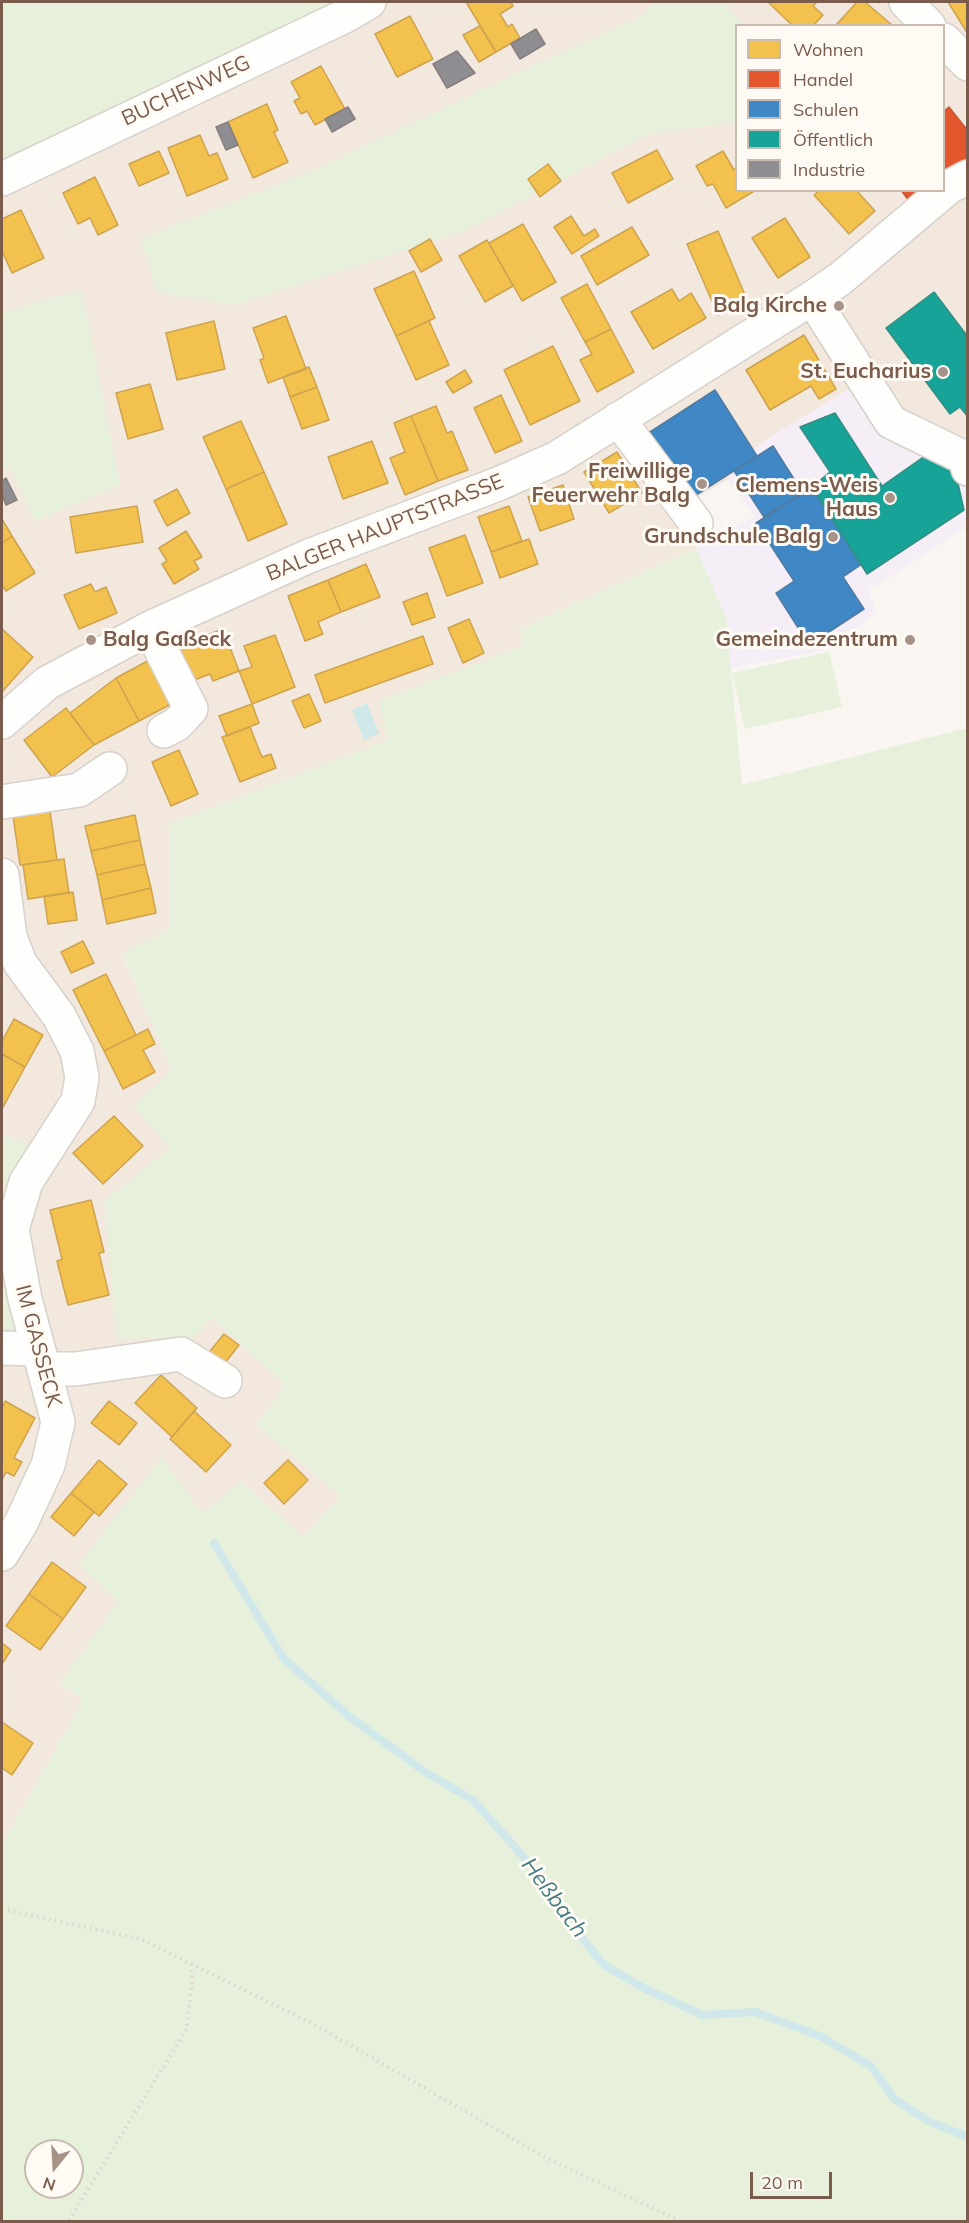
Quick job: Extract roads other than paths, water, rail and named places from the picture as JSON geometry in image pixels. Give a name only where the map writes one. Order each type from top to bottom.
[{"type":"street","name":"BUCHENWEG","points":[[2,179],[345,16],[369,2]]},
{"type":"street","points":[[906,2],[928,24]]},
{"type":"street","points":[[945,41],[968,64]]},
{"type":"street","name":"BALGER HAUPTSTRASSE","points":[[945,190],[968,177]]},
{"type":"street","name":"BALGER HAUPTSTRASSE","points":[[2,722],[47,683],[150,628],[309,556],[498,484],[557,458],[840,279],[943,192]]},
{"type":"street","points":[[812,298],[891,422],[965,458],[968,469]]},
{"type":"street","points":[[618,419],[696,523]]},
{"type":"street","points":[[150,628],[191,709],[177,724],[164,731]]},
{"type":"street","points":[[2,802],[80,790],[110,769]]},
{"type":"street","name":"IM GASSECK","points":[[2,875],[10,937],[20,963],[59,1016],[77,1051],[82,1077],[78,1101],[26,1182],[12,1228],[25,1299],[58,1422],[48,1465],[21,1523],[2,1554]]},
{"type":"street","points":[[2,1348],[75,1369],[182,1354],[225,1381]]},
{"type":"water","points":[[367,703],[379,733],[364,740],[352,710]]},
{"type":"waterway","name":"Heßbach","points":[[214,1543],[284,1659],[350,1717],[425,1772],[473,1800],[538,1873],[574,1928],[604,1965],[644,1988],[702,2015],[755,2012],[820,2036],[871,2066],[894,2099],[930,2122],[968,2137]]},
{"type":"place","name":"Balg Kirche","points":[[839,306]]},
{"type":"place","name":"St. Eucharius","points":[[943,372]]},
{"type":"place","name":"Freiwillige Feuerwehr Balg","points":[[702,484]]},
{"type":"place","name":"Clemens-Weis Haus","points":[[890,498]]},
{"type":"place","name":"Grundschule Balg","points":[[833,537]]},
{"type":"place","name":"Balg Gaßeck","points":[[91,640]]},
{"type":"place","name":"Gemeindezentrum","points":[[910,640]]}]
